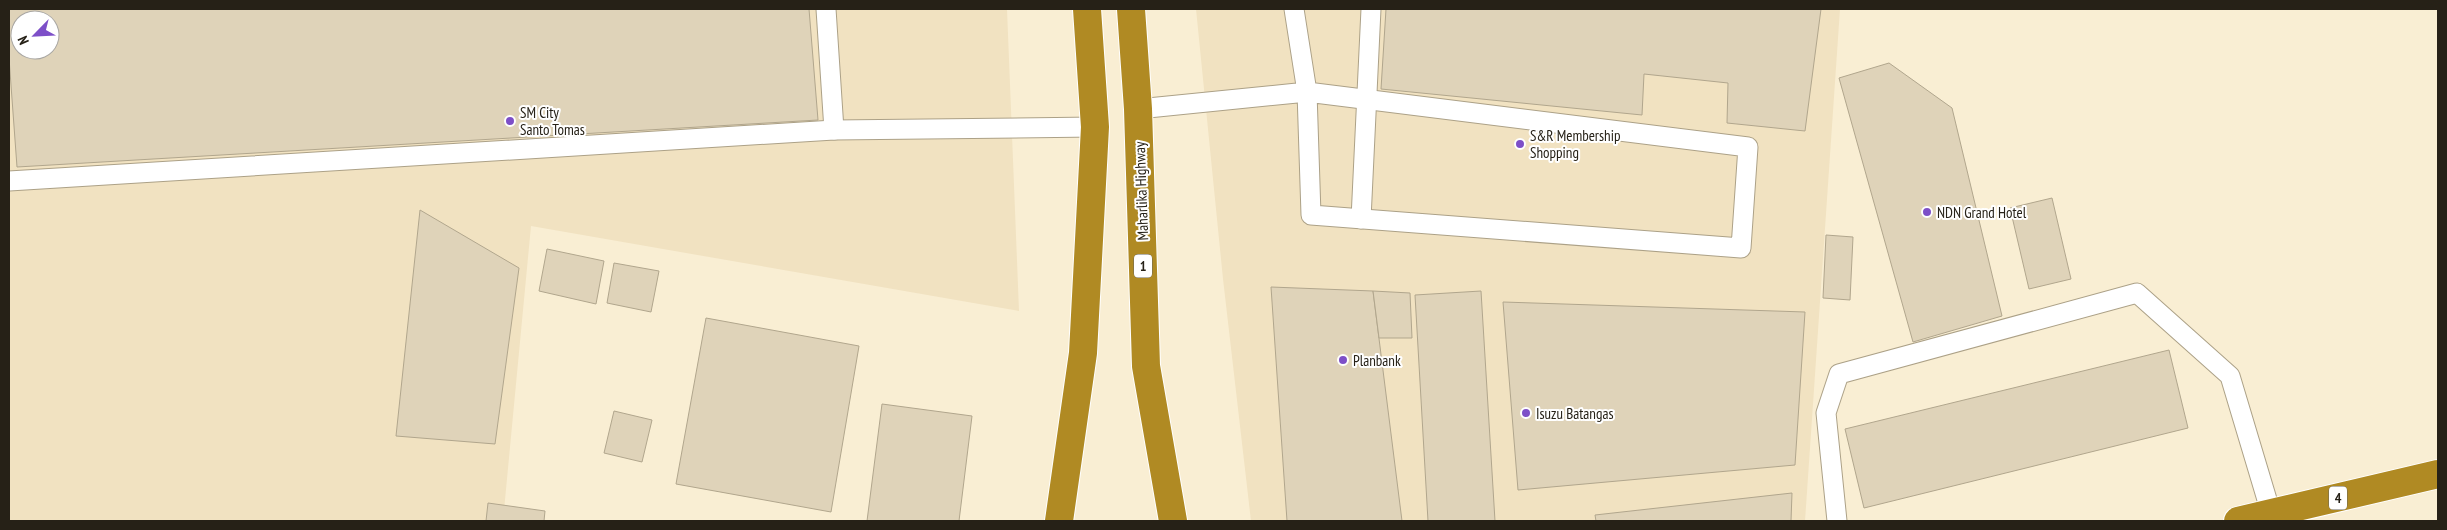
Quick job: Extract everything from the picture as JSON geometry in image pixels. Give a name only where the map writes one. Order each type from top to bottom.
[{"type":"highway","points":[[1059,521],[1083,353],[1096,127],[1087,9]]},
{"type":"highway","name":"Maharlika Highway","points":[[1131,9],[1138,109],[1146,366],[1174,521]]},
{"type":"highway","name":"4","points":[[2238,521],[2438,474]]},
{"type":"lane","points":[[826,9],[834,130]]},
{"type":"lane","points":[[1138,109],[1307,92],[1748,147],[1741,248],[1311,216],[1307,92],[1294,9]]},
{"type":"lane","points":[[1361,220],[1371,9]]},
{"type":"lane","points":[[9,181],[834,130],[1096,127]]},
{"type":"lane","points":[[1837,521],[1826,413],[1839,374],[2136,293],[2230,376],[2271,513]]},
{"type":"shaded area","points":[[9,9],[1007,9],[1019,311],[531,226],[503,521],[9,521]]},
{"type":"shaded area","points":[[1196,9],[1840,9],[1805,521],[1251,521],[1223,279]]},
{"type":"building","points":[[9,9],[809,9],[818,120],[17,167],[9,58]]},
{"type":"building","points":[[1386,9],[1821,9],[1805,131],[1727,123],[1728,83],[1644,74],[1642,115],[1381,89]]},
{"type":"building","name":"NDN Grand Hotel","points":[[1889,63],[1952,108],[2002,316],[1913,342],[1839,78]]},
{"type":"building","points":[[2052,198],[2071,279],[2029,289],[2010,208]]},
{"type":"building","points":[[420,210],[519,268],[495,444],[396,436]]},
{"type":"building","points":[[1826,235],[1853,237],[1850,300],[1823,298]]},
{"type":"building","points":[[547,249],[604,261],[596,304],[539,291]]},
{"type":"building","points":[[614,263],[659,271],[651,312],[607,303]]},
{"type":"building","points":[[1271,287],[1373,291],[1402,521],[1287,521]]},
{"type":"building","points":[[1373,291],[1410,293],[1412,338],[1379,338]]},
{"type":"building","points":[[1481,291],[1495,521],[1428,521],[1415,295]]},
{"type":"building","points":[[1503,302],[1805,312],[1795,465],[1518,490]]},
{"type":"building","points":[[706,318],[859,346],[831,512],[676,484]]},
{"type":"building","points":[[2169,350],[2188,428],[1864,508],[1845,429]]},
{"type":"building","points":[[882,404],[972,416],[959,521],[867,521]]},
{"type":"building","points":[[614,411],[652,420],[642,462],[604,453]]},
{"type":"building","points":[[1792,493],[1791,521],[1596,521],[1595,515]]},
{"type":"building","points":[[488,503],[545,511],[544,521],[486,521]]},
{"type":"place","name":"SM City Santo Tomas","points":[[510,121]]},
{"type":"place","name":"S&R Membership Shopping","points":[[1520,144]]},
{"type":"place","name":"NDN Grand Hotel","points":[[1927,212]]},
{"type":"place","name":"Planbank","points":[[1343,360]]},
{"type":"place","name":"Isuzu Batangas","points":[[1526,413]]}]
